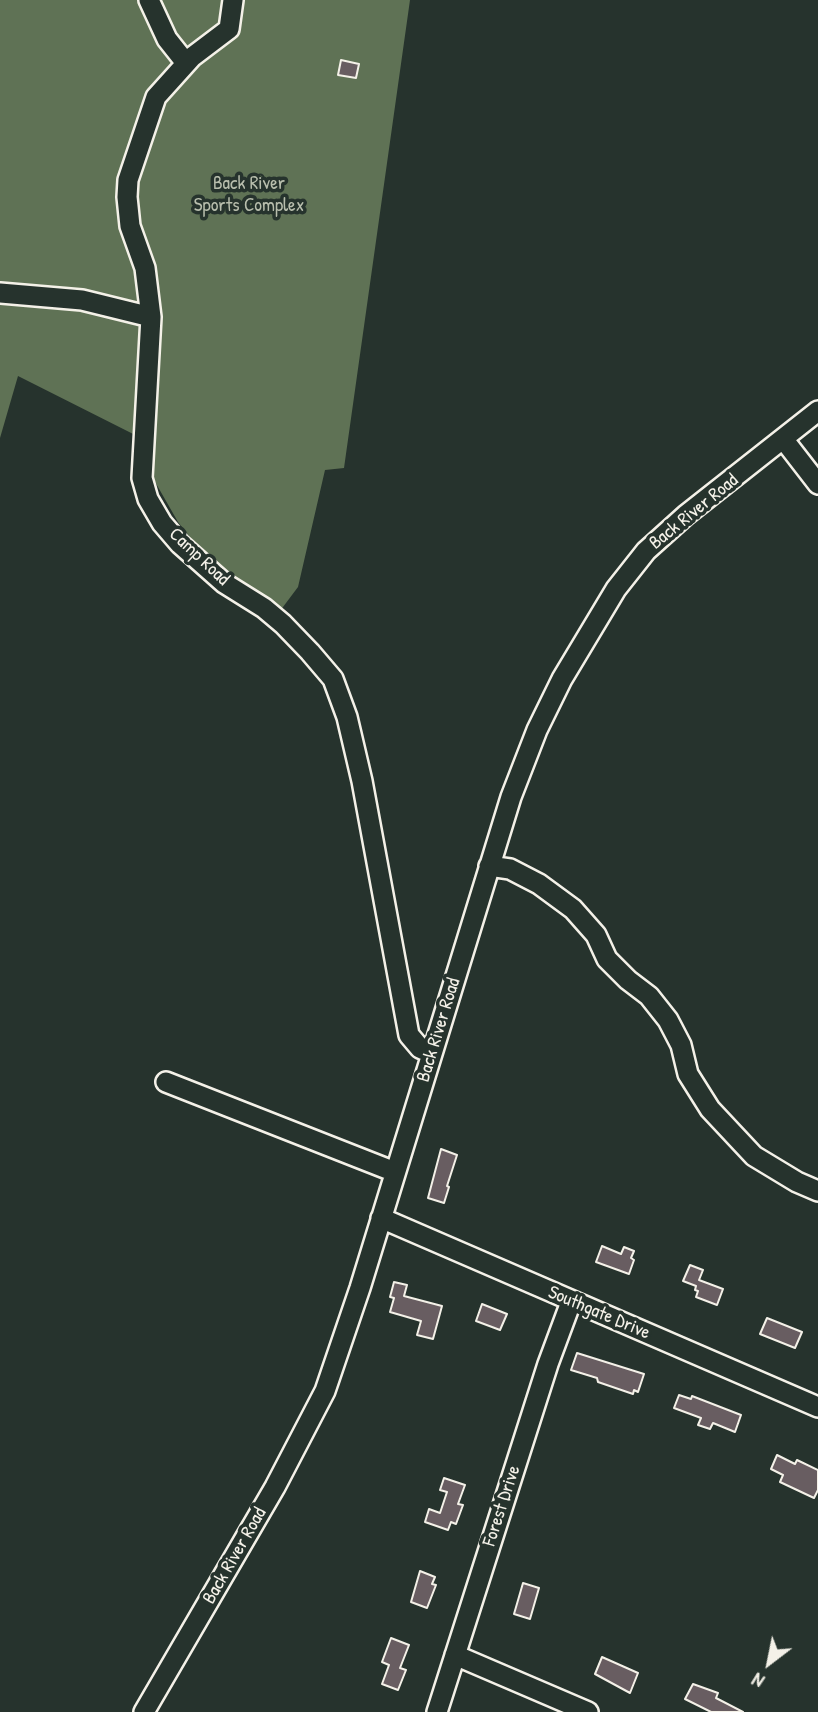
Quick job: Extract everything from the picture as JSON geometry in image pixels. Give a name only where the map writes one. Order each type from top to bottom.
[{"type":"street","points":[[149,0],[167,39],[186,63]]},
{"type":"street","name":"Camp Road","points":[[233,0],[229,29],[186,63],[156,97],[128,180],[130,226],[145,268],[151,317],[141,464],[148,499],[162,523],[180,544],[208,570],[283,624],[333,679],[346,717],[362,781],[409,1035],[420,1048],[431,1053]]},
{"type":"street","points":[[0,293],[82,300],[151,317]]},
{"type":"street","name":"Back River Road","points":[[144,1712],[275,1487],[325,1391],[351,1318],[518,776],[542,718],[575,654],[615,589],[646,551],[669,529],[818,411]]},
{"type":"street","points":[[784,440],[818,484]]},
{"type":"street","points":[[489,866],[510,869],[539,884],[573,909],[596,935],[607,959],[649,996],[668,1020],[681,1045],[688,1074],[710,1109],[754,1156],[797,1182],[818,1191]]},
{"type":"street","points":[[166,1082],[395,1172]]},
{"type":"street","name":"Southgate Drive","points":[[382,1218],[818,1407]]},
{"type":"street","name":"Forest Drive","points":[[437,1712],[548,1364],[571,1302]]},
{"type":"street","points":[[455,1655],[588,1712]]},
{"type":"green space","name":"Back River Sports Complex","points":[[0,0],[410,0],[344,468],[325,470],[298,587],[280,611],[226,572],[193,541],[178,522],[154,480],[153,444],[18,376],[0,438]]},
{"type":"building","points":[[341,60],[359,64],[356,78],[338,75]]},
{"type":"building","points":[[441,1149],[457,1155],[444,1203],[428,1198]]},
{"type":"building","points":[[602,1246],[621,1254],[624,1247],[634,1251],[629,1274],[596,1262]]},
{"type":"building","points":[[690,1265],[703,1270],[699,1280],[723,1289],[717,1305],[696,1297],[696,1286],[683,1281]]},
{"type":"building","points":[[394,1282],[407,1285],[404,1296],[442,1306],[433,1339],[417,1335],[421,1321],[390,1312],[394,1298],[390,1297]]},
{"type":"building","points":[[482,1304],[507,1314],[500,1330],[476,1321]]},
{"type":"building","points":[[767,1318],[802,1332],[795,1348],[760,1334]]},
{"type":"building","points":[[577,1353],[644,1374],[638,1392],[634,1390],[633,1394],[571,1370]]},
{"type":"building","points":[[679,1395],[691,1399],[692,1396],[741,1415],[735,1432],[713,1423],[710,1429],[698,1425],[701,1418],[674,1408]]},
{"type":"building","points":[[777,1455],[795,1464],[797,1460],[818,1470],[818,1490],[814,1498],[780,1482],[783,1475],[771,1469]]},
{"type":"building","points":[[444,1478],[465,1485],[458,1504],[463,1505],[456,1524],[451,1522],[448,1530],[425,1522],[429,1509],[440,1513],[447,1492],[440,1490]]},
{"type":"building","points":[[420,1571],[435,1577],[432,1584],[436,1585],[427,1608],[411,1602]]},
{"type":"building","points":[[523,1583],[539,1588],[530,1619],[514,1614]]},
{"type":"building","points":[[391,1638],[409,1645],[400,1668],[406,1670],[398,1690],[382,1684],[389,1665],[382,1662]]},
{"type":"building","points":[[602,1657],[638,1673],[630,1693],[595,1674]]},
{"type":"building","points":[[693,1684],[718,1693],[716,1698],[743,1712],[711,1712],[685,1699]]}]
